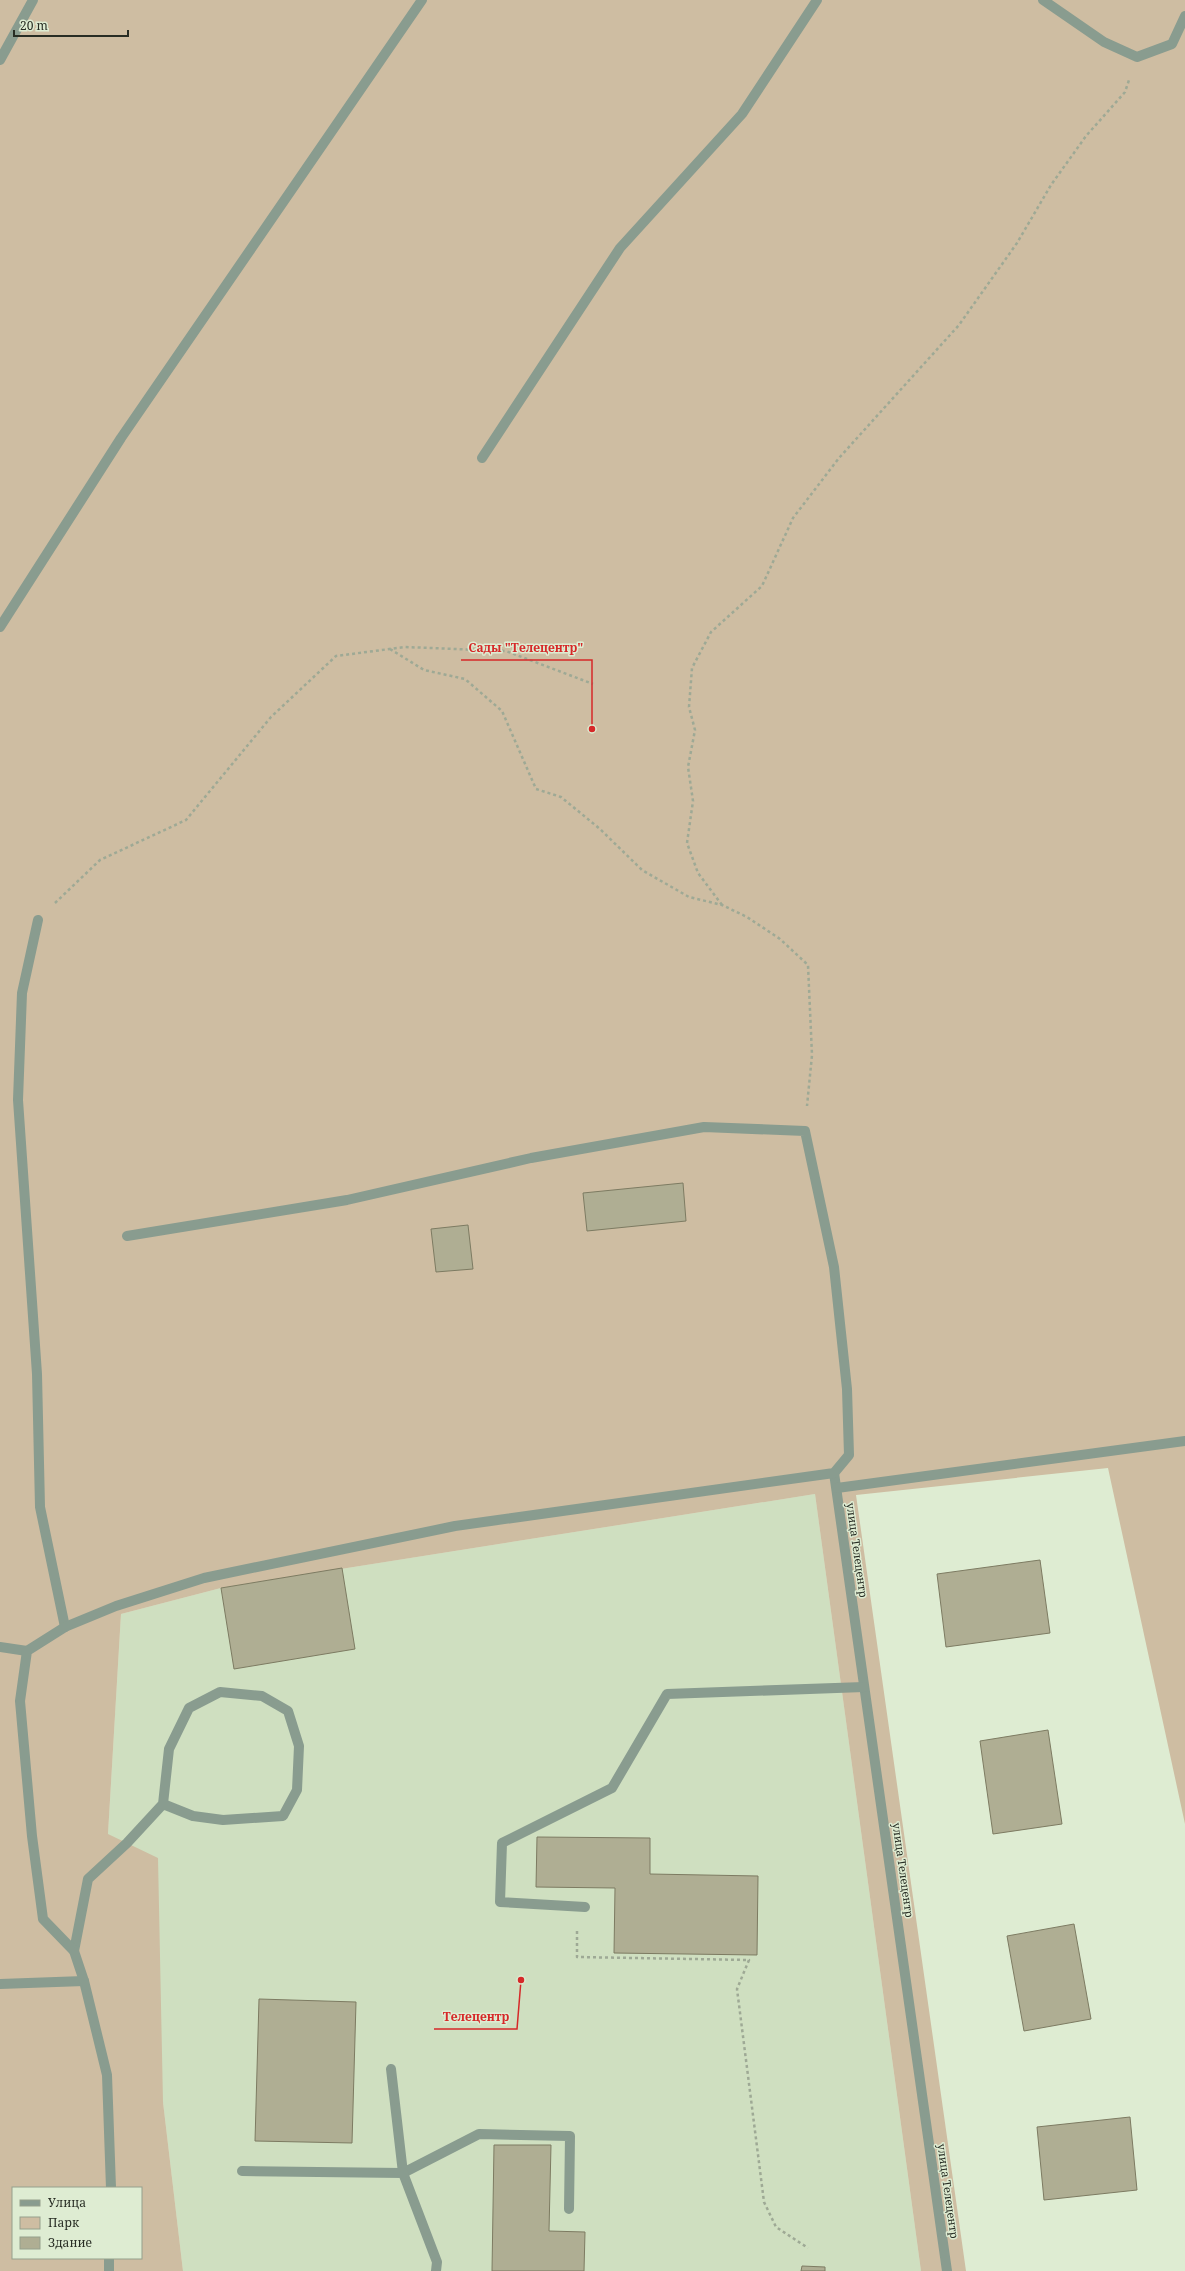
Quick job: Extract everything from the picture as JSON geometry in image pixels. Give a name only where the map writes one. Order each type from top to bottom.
[{"type":"street","points":[[0,60],[33,0]]},
{"type":"street","points":[[0,627],[121,438],[422,0]]},
{"type":"street","points":[[482,458],[620,248],[742,114],[817,0]]},
{"type":"street","points":[[1042,0],[1104,42],[1137,57],[1172,44],[1185,16]]},
{"type":"street","points":[[38,920],[22,993],[18,1100],[37,1374],[40,1508],[65,1626]]},
{"type":"street","points":[[0,1647],[27,1651],[65,1626],[116,1606],[204,1578],[455,1526],[834,1473],[849,1455],[847,1389],[834,1267],[805,1131],[704,1128],[531,1158],[347,1200],[128,1236]]},
{"type":"street","points":[[837,1488],[1185,1441]]},
{"type":"street","name":"улица Телецентр","points":[[834,1473],[947,2271]]},
{"type":"street","points":[[27,1651],[20,1701],[32,1836],[43,1919],[74,1951],[84,1981],[107,2075],[111,2187]]},
{"type":"street","points":[[581,1907],[500,1902],[502,1842],[612,1788],[667,1694],[864,1687]]},
{"type":"street","points":[[74,1951],[88,1879],[128,1843],[163,1804],[169,1749],[189,1708],[220,1692],[262,1696],[288,1711],[299,1746],[297,1790],[283,1816],[223,1820],[193,1816],[163,1804]]},
{"type":"street","points":[[0,1984],[84,1981]]},
{"type":"street","points":[[391,2069],[403,2173],[437,2262],[436,2271]]},
{"type":"street","points":[[242,2171],[403,2173],[479,2134],[570,2136],[569,2209]]},
{"type":"street","points":[[109,2259],[109,2271]]},
{"type":"path","points":[[722,905],[698,874],[687,843],[693,801],[688,767],[695,730],[689,707],[692,668],[711,632],[762,586],[793,518],[835,464],[959,325],[1017,243],[1050,185],[1086,136],[1125,92],[1137,57]]},
{"type":"path","points":[[38,920],[100,860],[186,820],[271,717],[336,656],[405,647],[506,651],[593,684]]},
{"type":"path","points":[[390,649],[424,670],[464,679],[502,711],[536,789],[561,798],[600,828],[642,870],[689,897],[722,905],[748,916],[780,939],[808,965],[812,1055],[805,1131]]},
{"type":"path","points":[[581,1907],[577,1957],[749,1960],[737,1989],[764,2202],[776,2227],[808,2248]]},
{"type":"shaded area","points":[[815,1494],[921,2271],[183,2271],[163,2102],[108,1834],[121,1614],[221,1588]]},
{"type":"green space","points":[[0,0],[1185,0],[1185,1824],[1108,1468],[856,1495],[966,2271],[921,2271],[815,1494],[221,1588],[121,1614],[108,1834],[158,1858],[163,2102],[183,2271],[0,2271]]},
{"type":"building","points":[[683,1183],[686,1221],[587,1231],[583,1193]]},
{"type":"building","points":[[468,1225],[473,1269],[436,1272],[431,1229]]},
{"type":"building","points":[[1040,1560],[1050,1633],[946,1647],[937,1574]]},
{"type":"building","points":[[342,1568],[355,1649],[234,1669],[221,1588]]},
{"type":"building","points":[[1048,1730],[1062,1824],[993,1834],[980,1741]]},
{"type":"building","points":[[537,1837],[650,1838],[650,1874],[758,1876],[757,1955],[614,1953],[615,1888],[536,1887]]},
{"type":"building","points":[[1074,1924],[1091,2019],[1024,2031],[1007,1936]]},
{"type":"building","points":[[259,1999],[356,2002],[352,2143],[255,2141]]},
{"type":"building","points":[[1130,2117],[1137,2190],[1044,2200],[1037,2127]]},
{"type":"building","points":[[494,2145],[551,2145],[549,2231],[585,2232],[584,2271],[492,2271]]},
{"type":"building","points":[[802,2266],[825,2267],[825,2271],[801,2271]]},
{"type":"place","name":"Сады \"Телецентр\"","points":[[592,729]]},
{"type":"place","name":"Телецентр","points":[[521,1980]]}]
